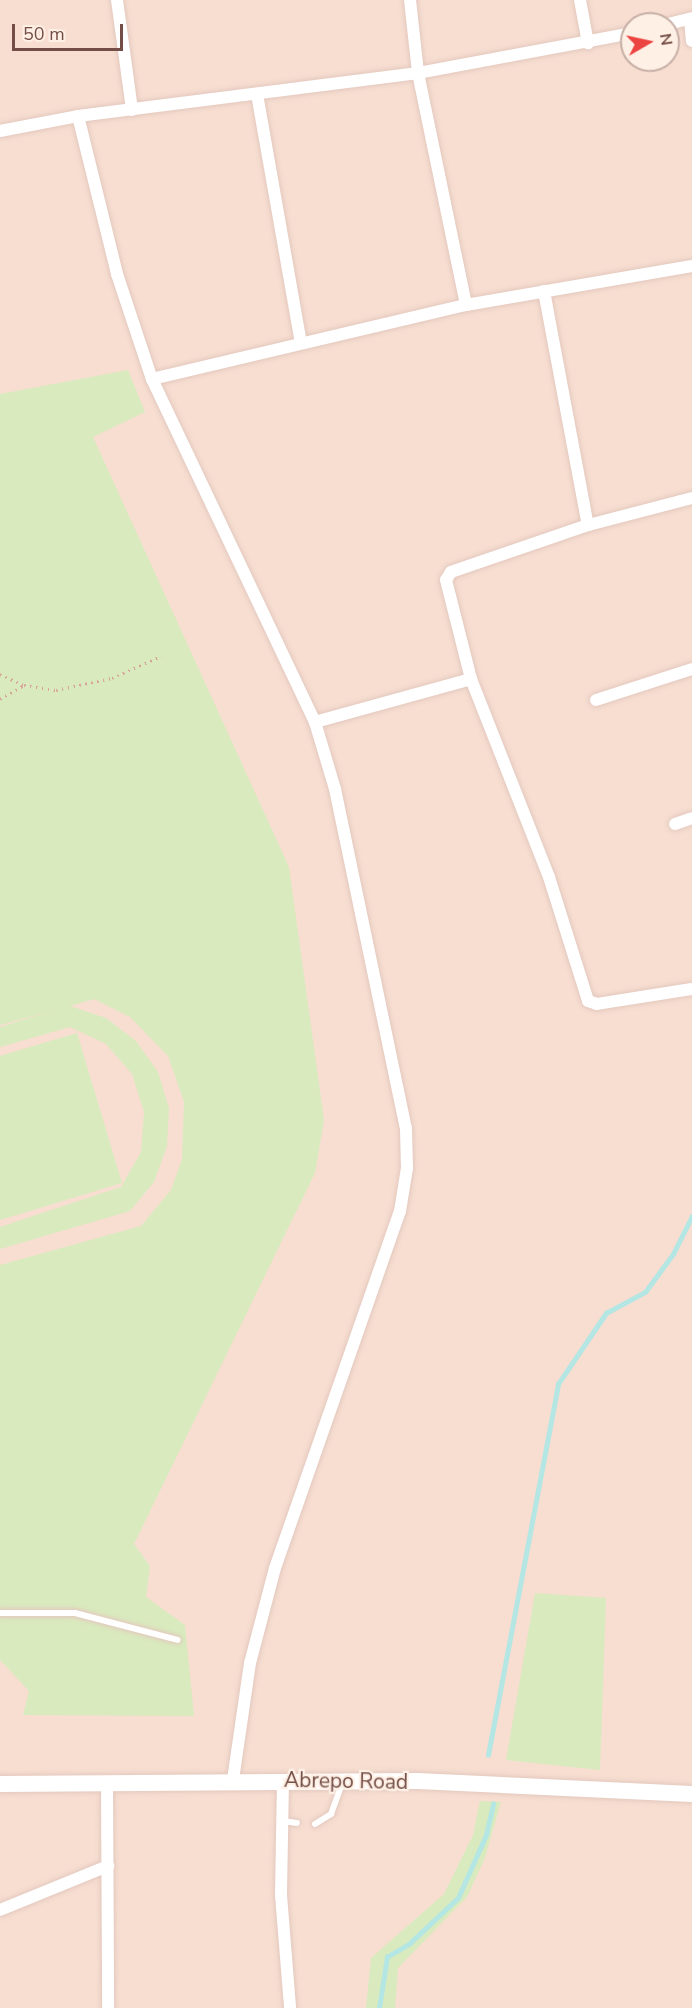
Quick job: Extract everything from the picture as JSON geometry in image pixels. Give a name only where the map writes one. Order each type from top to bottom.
[{"type":"main road","name":"Abrepo Road","points":[[0,1784],[107,1785],[233,1780],[343,1780],[692,1794]]},
{"type":"street","points":[[117,0],[132,110]]},
{"type":"street","points":[[410,0],[418,73],[466,305]]},
{"type":"street","points":[[580,0],[588,43]]},
{"type":"street","points":[[691,18],[692,41]]},
{"type":"street","points":[[0,131],[78,116],[418,73],[620,36]]},
{"type":"street","points":[[257,94],[301,343]]},
{"type":"street","points":[[78,116],[117,274],[153,378],[315,722],[335,789],[401,1089],[407,1168],[400,1211],[275,1568],[250,1662],[233,1780]]},
{"type":"street","points":[[153,378],[466,305],[692,267]]},
{"type":"street","points":[[544,291],[588,525]]},
{"type":"street","points":[[692,498],[588,525],[448,574],[471,679],[549,877],[588,1001],[597,1004],[692,990]]},
{"type":"street","points":[[596,700],[692,669]]},
{"type":"street","points":[[315,722],[471,679]]},
{"type":"street","points":[[675,824],[692,818]]},
{"type":"street","points":[[283,1780],[281,1895],[290,2008]]},
{"type":"street","points":[[107,1785],[108,2008]]},
{"type":"street","points":[[0,1910],[108,1866]]},
{"type":"lane","points":[[0,1613],[75,1614],[178,1640]]},
{"type":"lane","points":[[315,1824],[331,1814],[343,1780]]},
{"type":"lane","points":[[282,1821],[297,1823]]},
{"type":"path","points":[[0,674],[24,685],[72,689],[138,668],[160,656]]},
{"type":"path","points":[[0,699],[24,685]]},
{"type":"shaded area","points":[[0,0],[692,0],[692,2008],[0,2008]]},
{"type":"green space","points":[[128,370],[145,412],[93,437],[289,867],[324,1120],[315,1173],[134,1544],[150,1566],[146,1597],[185,1625],[194,1716],[23,1715],[29,1691],[0,1660],[0,1265],[141,1226],[171,1190],[182,1159],[184,1102],[168,1056],[130,1017],[94,999],[70,1006],[106,1018],[136,1041],[158,1072],[169,1108],[167,1146],[154,1182],[130,1211],[0,1249],[0,1227],[121,1187],[141,1152],[144,1112],[132,1074],[106,1044],[70,1027],[0,1047],[0,1027],[55,1010],[0,1025],[0,394]]},
{"type":"green space","points":[[77,1033],[122,1183],[0,1220],[0,1056]]},
{"type":"green space","points":[[535,1593],[606,1598],[600,1770],[506,1760]]},
{"type":"green space","points":[[480,1801],[501,1802],[485,1858],[467,1897],[398,1968],[395,2008],[366,2008],[371,1958],[444,1894],[473,1835]]},
{"type":"waterway","points":[[488,1755],[558,1384],[606,1313],[645,1292],[673,1254],[692,1216]]},
{"type":"waterway","points":[[379,2008],[387,1957],[410,1943],[458,1898],[486,1835],[493,1804]]}]
